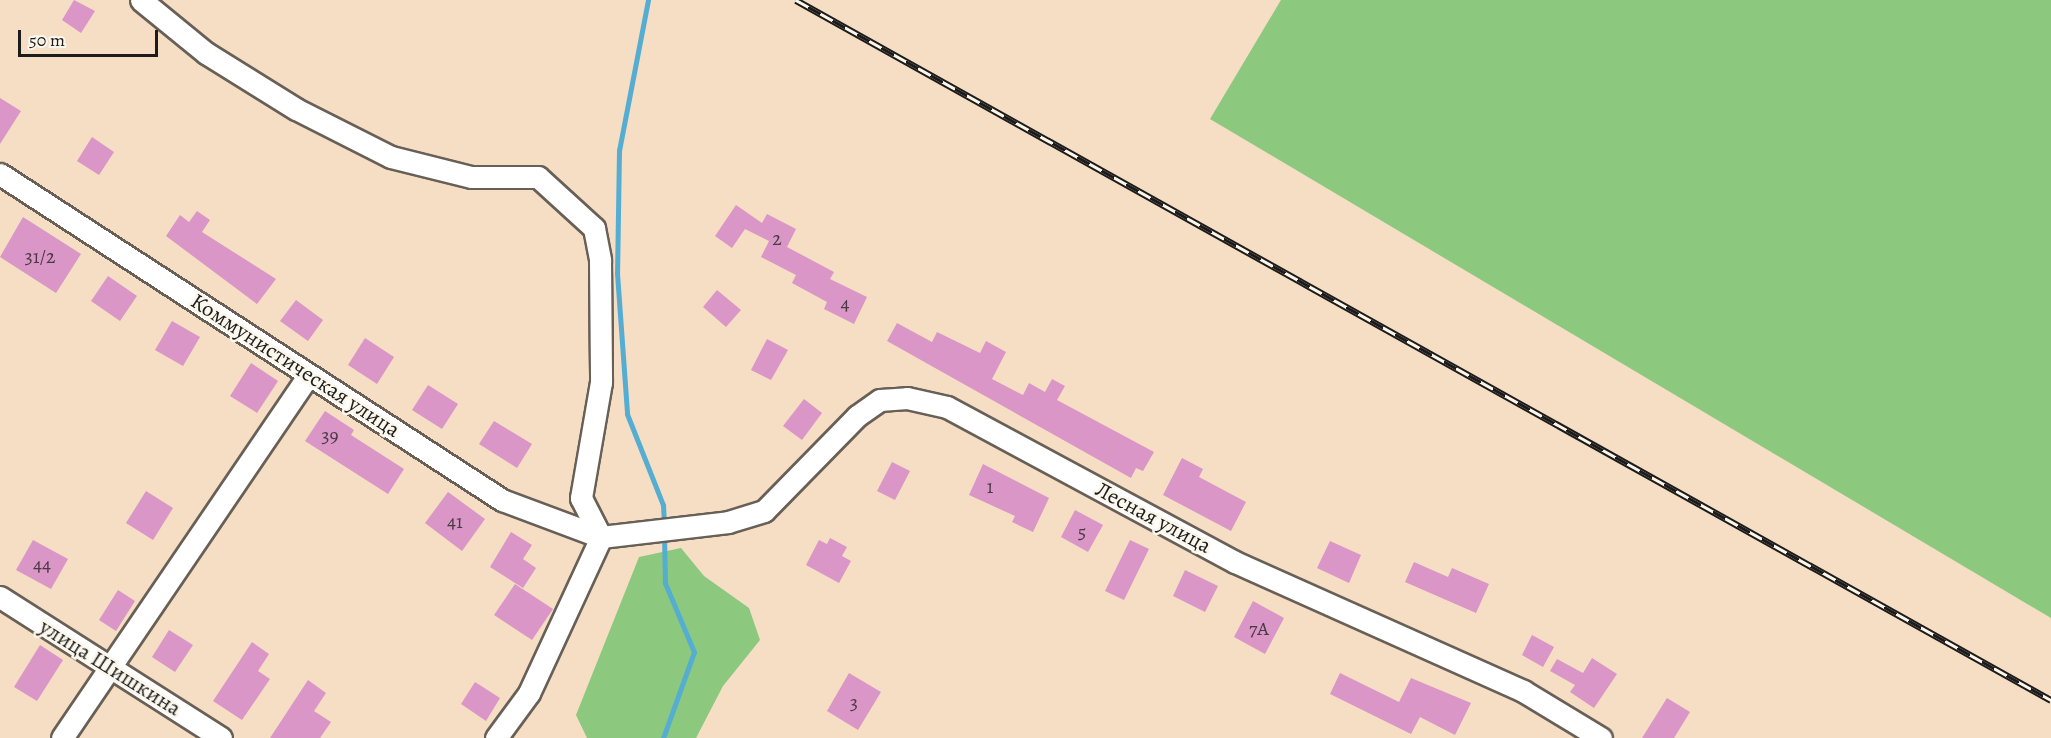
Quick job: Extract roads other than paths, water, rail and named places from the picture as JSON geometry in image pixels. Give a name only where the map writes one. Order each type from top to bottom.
[{"type":"street","points":[[141,0],[206,53],[317,120],[391,157],[471,177],[538,177],[594,228],[600,260],[601,382],[581,498],[610,536],[529,693],[496,738]]},
{"type":"street","name":"Коммунистическая улица","points":[[0,174],[502,500],[610,536]]},
{"type":"street","points":[[62,738],[309,375]]},
{"type":"street","name":"Лесная улица","points":[[610,536],[728,522],[764,511],[857,416],[880,400],[907,398],[947,407],[1235,562],[1522,691],[1601,738]]},
{"type":"street","name":"улица Шишкина","points":[[0,597],[221,738]]},
{"type":"waterway","points":[[648,0],[619,150],[617,273],[627,414],[663,505],[664,525]]},
{"type":"waterway","points":[[663,738],[694,652],[665,583],[664,535]]},
{"type":"railway","points":[[796,0],[2051,700]]}]
